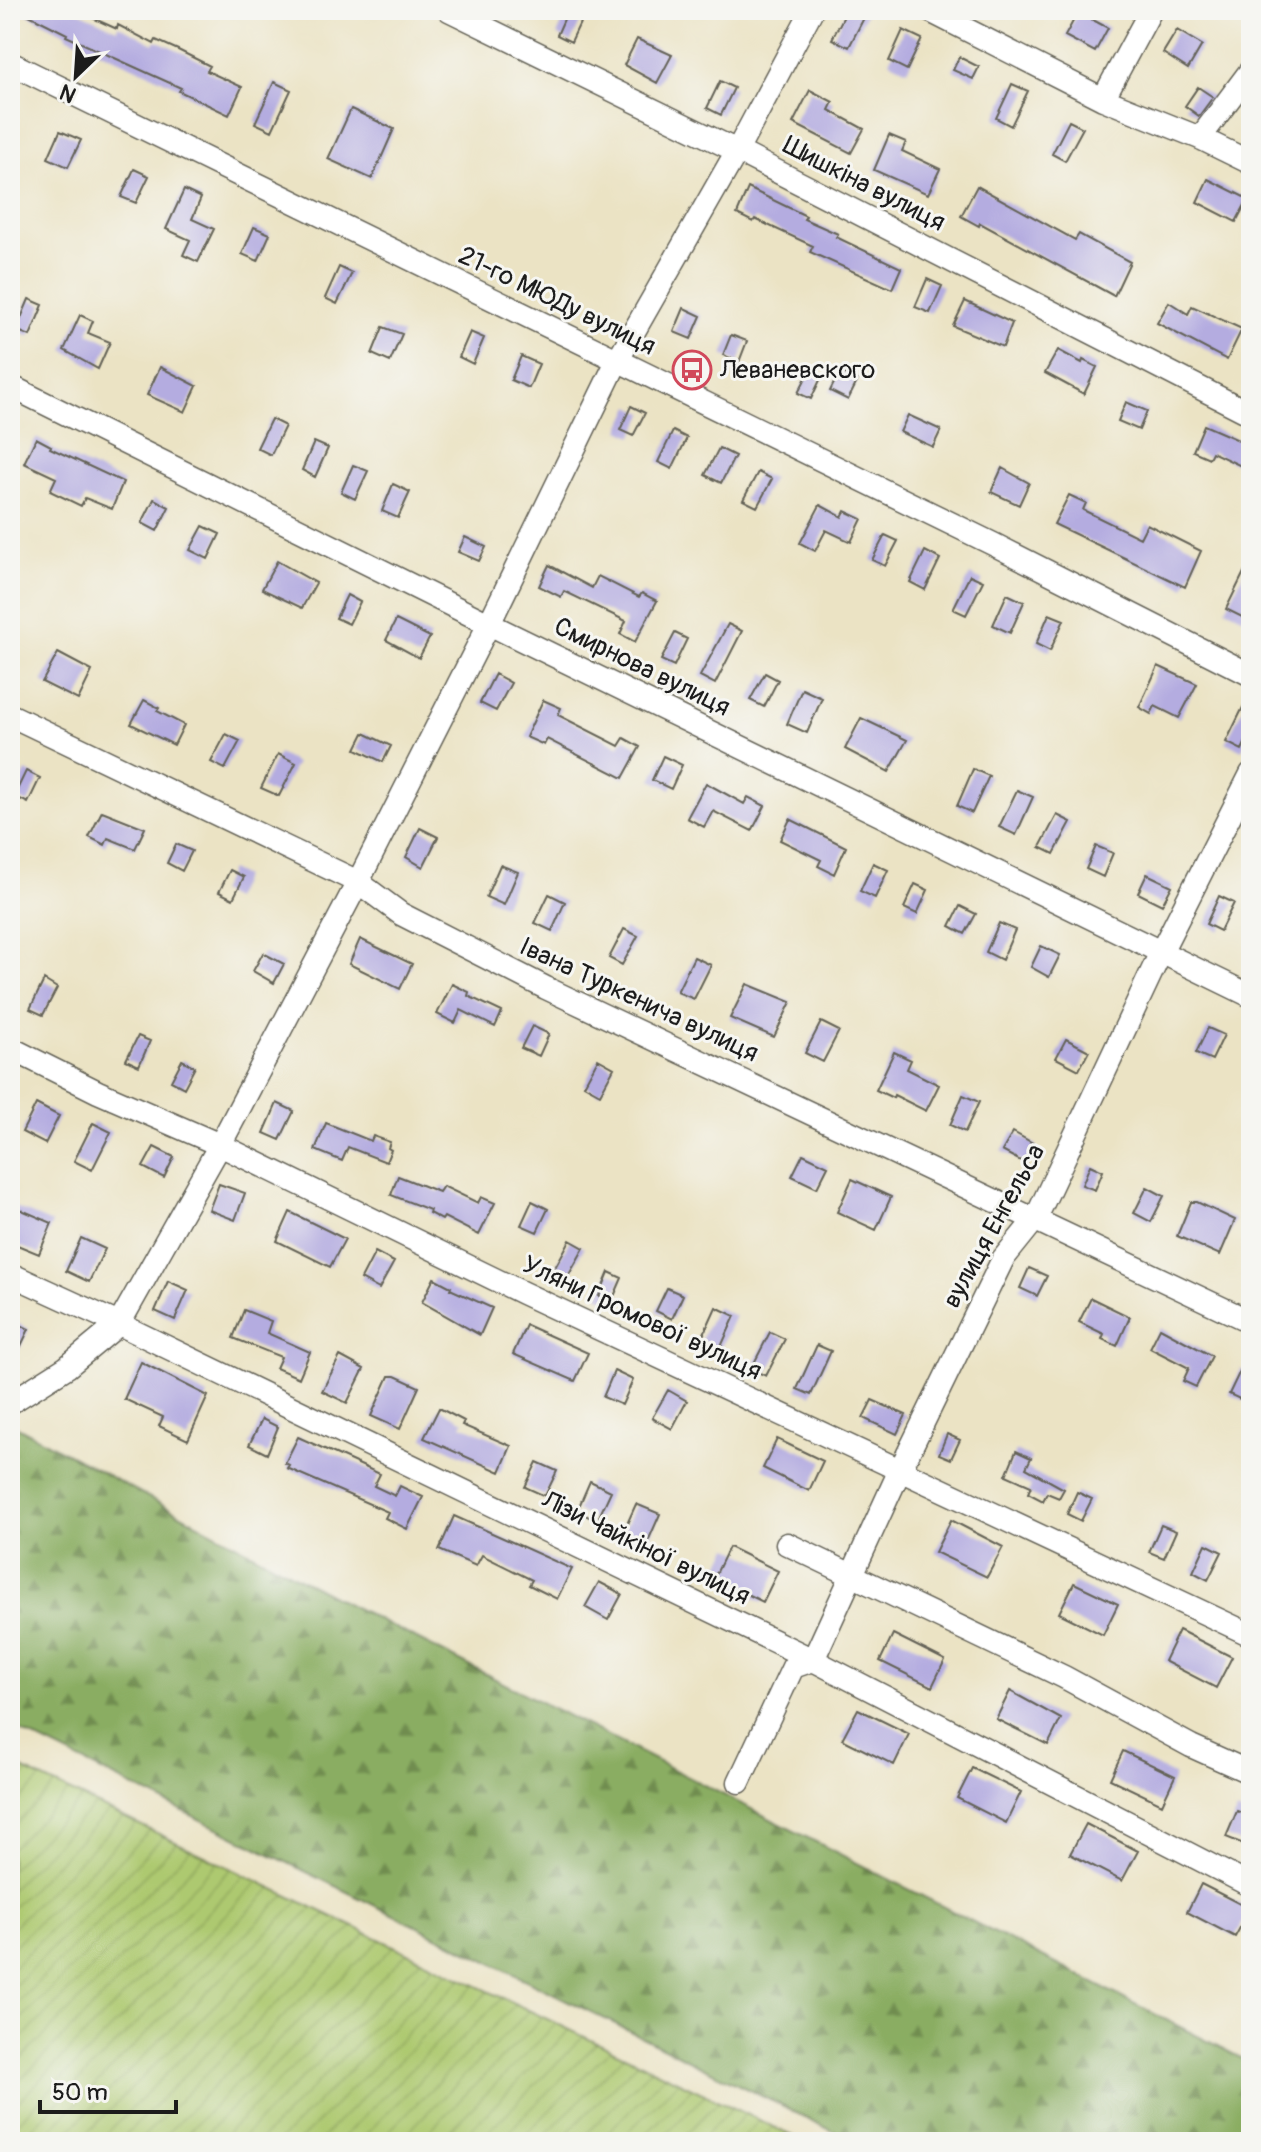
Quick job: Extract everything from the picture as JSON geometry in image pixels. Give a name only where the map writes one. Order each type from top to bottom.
[{"type":"street","name":"Шишкіна вулиця","points":[[449,10],[737,151],[1251,414]]},
{"type":"street","points":[[10,1403],[67,1367],[119,1324],[220,1145],[358,882],[489,624],[617,361],[737,151],[812,10]]},
{"type":"street","points":[[928,10],[1103,99],[1200,138],[1251,163]]},
{"type":"street","points":[[1103,99],[1151,10]]},
{"type":"street","name":"21-го МЮДу вулиця","points":[[10,63],[993,544],[1251,675]]},
{"type":"street","points":[[1200,138],[1251,70]]},
{"type":"street","name":"Смирнова вулиця","points":[[10,386],[1251,996]]},
{"type":"street","name":"Івана Туркенича вулиця","points":[[10,715],[358,882],[401,914],[546,988],[1251,1322]]},
{"type":"street","name":"вулиця Енгельса","points":[[739,1782],[793,1667],[813,1660],[900,1470],[1003,1259],[1036,1218],[1161,952],[1251,774]]},
{"type":"street","name":"Уляни Громової вулиця","points":[[10,1048],[1251,1635]]},
{"type":"street","name":"Лізи Чайкіної вулиця","points":[[10,1274],[813,1660],[1251,1886]]},
{"type":"street","points":[[787,1544],[1064,1677],[1191,1746],[1251,1773]]},
{"type":"green space","points":[[10,1423],[342,1601],[1251,2063],[1251,2142],[855,2142],[10,1726]]},
{"type":"green space","points":[[10,1763],[805,2142],[10,2142]]},
{"type":"building","points":[[19,10],[75,10],[117,29],[118,25],[154,44],[156,40],[178,50],[210,66],[207,71],[242,87],[229,115],[179,91],[181,88],[66,36]]},
{"type":"building","points":[[568,10],[586,10],[571,42],[557,35]]},
{"type":"building","points":[[847,10],[868,10],[849,47],[832,39]]},
{"type":"building","points":[[1078,12],[1108,28],[1095,52],[1065,36]]},
{"type":"building","points":[[903,30],[922,39],[907,70],[889,61]]},
{"type":"building","points":[[1177,30],[1202,45],[1188,69],[1163,53]]},
{"type":"building","points":[[637,39],[672,55],[657,83],[624,65]]},
{"type":"building","points":[[959,57],[979,67],[973,79],[953,70]]},
{"type":"building","points":[[720,81],[734,88],[721,115],[707,108]]},
{"type":"building","points":[[274,82],[291,90],[272,131],[255,123]]},
{"type":"building","points":[[1012,84],[1028,91],[1011,126],[996,118]]},
{"type":"building","points":[[1198,87],[1213,97],[1199,116],[1185,106]]},
{"type":"building","points":[[810,90],[833,102],[829,110],[864,129],[851,153],[793,123]]},
{"type":"building","points":[[351,109],[394,129],[372,179],[328,159]]},
{"type":"building","points":[[1069,121],[1083,128],[1065,161],[1052,154]]},
{"type":"building","points":[[60,131],[81,140],[68,167],[48,158]]},
{"type":"building","points":[[889,135],[906,142],[902,151],[940,169],[928,194],[874,170]]},
{"type":"building","points":[[134,169],[149,176],[136,203],[121,197]]},
{"type":"building","points":[[1208,179],[1248,199],[1236,222],[1197,202]]},
{"type":"building","points":[[977,186],[1075,240],[1079,234],[1130,262],[1114,296],[980,223],[979,226],[961,216]]},
{"type":"building","points":[[748,188],[806,216],[804,219],[838,234],[836,237],[901,268],[892,289],[810,252],[813,246],[737,214]]},
{"type":"building","points":[[184,190],[201,198],[192,219],[214,229],[198,262],[183,255],[190,240],[166,229]]},
{"type":"building","points":[[254,227],[270,234],[258,261],[242,254]]},
{"type":"building","points":[[339,267],[352,273],[337,304],[325,298]]},
{"type":"building","points":[[927,279],[942,286],[930,313],[915,307]]},
{"type":"building","points":[[29,299],[43,305],[30,336],[16,330]]},
{"type":"building","points":[[965,301],[1012,323],[1003,347],[953,326]]},
{"type":"building","points":[[1169,302],[1188,314],[1192,306],[1242,329],[1227,360],[1157,323]]},
{"type":"building","points":[[684,308],[701,316],[691,339],[674,332]]},
{"type":"building","points":[[80,315],[93,321],[88,333],[110,342],[98,369],[64,350]]},
{"type":"building","points":[[383,327],[402,334],[390,362],[372,354]]},
{"type":"building","points":[[470,332],[484,338],[473,364],[459,357]]},
{"type":"building","points":[[731,335],[747,341],[739,362],[723,355]]},
{"type":"building","points":[[1058,350],[1097,367],[1084,394],[1045,373]]},
{"type":"building","points":[[521,356],[539,364],[529,388],[511,380]]},
{"type":"building","points":[[160,367],[197,386],[185,412],[147,395]]},
{"type":"building","points":[[810,370],[822,376],[811,399],[798,393]]},
{"type":"building","points":[[840,371],[858,380],[848,400],[830,391]]},
{"type":"building","points":[[1126,402],[1147,411],[1139,430],[1118,421]]},
{"type":"building","points":[[631,406],[645,413],[633,436],[620,430]]},
{"type":"building","points":[[908,415],[941,430],[933,447],[900,432]]},
{"type":"building","points":[[271,419],[285,426],[271,455],[257,448]]},
{"type":"building","points":[[1204,425],[1250,445],[1241,466],[1212,452],[1209,458],[1193,451]]},
{"type":"building","points":[[673,431],[687,438],[672,469],[658,462]]},
{"type":"building","points":[[36,438],[50,448],[123,482],[112,509],[85,498],[81,506],[50,491],[56,478],[24,463]]},
{"type":"building","points":[[314,442],[328,448],[315,477],[302,470]]},
{"type":"building","points":[[719,448],[735,456],[721,483],[705,475]]},
{"type":"building","points":[[353,465],[368,471],[355,499],[341,492]]},
{"type":"building","points":[[1002,468],[1029,483],[1019,505],[991,492]]},
{"type":"building","points":[[758,472],[772,479],[757,507],[743,500]]},
{"type":"building","points":[[393,484],[410,492],[398,518],[382,511]]},
{"type":"building","points":[[1069,495],[1086,503],[1083,510],[1140,538],[1147,524],[1201,551],[1185,587],[1054,524]]},
{"type":"building","points":[[154,499],[169,507],[157,531],[142,523]]},
{"type":"building","points":[[820,505],[842,517],[845,511],[862,519],[851,542],[826,530],[815,551],[800,543]]},
{"type":"building","points":[[203,526],[220,534],[208,559],[190,550]]},
{"type":"building","points":[[885,535],[898,541],[885,566],[872,560]]},
{"type":"building","points":[[465,537],[486,547],[479,561],[458,552]]},
{"type":"building","points":[[925,551],[940,559],[925,590],[910,582]]},
{"type":"building","points":[[1251,558],[1251,609],[1246,619],[1226,609]]},
{"type":"building","points":[[277,561],[316,583],[302,608],[262,589]]},
{"type":"building","points":[[549,565],[592,588],[598,576],[639,597],[642,593],[657,601],[635,642],[620,634],[626,621],[564,591],[561,597],[539,586]]},
{"type":"building","points":[[970,575],[983,581],[966,615],[953,609]]},
{"type":"building","points":[[1007,594],[1024,602],[1010,633],[993,625]]},
{"type":"building","points":[[347,595],[360,602],[349,624],[336,618]]},
{"type":"building","points":[[1049,614],[1064,620],[1050,651],[1036,644]]},
{"type":"building","points":[[396,620],[430,637],[419,658],[386,640]]},
{"type":"building","points":[[728,624],[742,631],[715,684],[700,676]]},
{"type":"building","points":[[675,633],[687,639],[674,666],[661,660]]},
{"type":"building","points":[[58,653],[92,671],[78,700],[42,682]]},
{"type":"building","points":[[1158,666],[1197,684],[1179,718],[1155,706],[1151,714],[1139,707]]},
{"type":"building","points":[[765,673],[778,680],[764,707],[750,700]]},
{"type":"building","points":[[495,674],[511,683],[496,711],[480,703]]},
{"type":"building","points":[[802,689],[822,698],[807,733],[787,724]]},
{"type":"building","points":[[1251,691],[1251,731],[1242,750],[1226,742]]},
{"type":"building","points":[[144,700],[159,708],[157,711],[184,725],[174,745],[131,724]]},
{"type":"building","points":[[543,700],[561,708],[558,715],[619,746],[624,738],[640,747],[623,778],[547,739],[544,745],[526,737]]},
{"type":"building","points":[[861,718],[907,740],[889,772],[845,749]]},
{"type":"building","points":[[364,733],[391,746],[383,762],[356,749]]},
{"type":"building","points":[[226,734],[240,741],[225,769],[211,762]]},
{"type":"building","points":[[278,754],[296,763],[279,796],[261,788]]},
{"type":"building","points":[[663,756],[682,765],[671,789],[652,780]]},
{"type":"building","points":[[973,769],[989,776],[972,813],[957,806]]},
{"type":"building","points":[[26,771],[40,778],[28,803],[14,796]]},
{"type":"building","points":[[706,783],[744,804],[748,797],[765,806],[752,831],[713,811],[704,827],[687,818]]},
{"type":"building","points":[[1017,790],[1033,797],[1016,835],[999,827]]},
{"type":"building","points":[[102,811],[145,828],[135,849],[108,838],[105,845],[89,837]]},
{"type":"building","points":[[1057,815],[1071,822],[1054,854],[1040,847]]},
{"type":"building","points":[[790,819],[846,847],[834,874],[818,866],[821,860],[780,840]]},
{"type":"building","points":[[420,828],[438,837],[423,867],[406,857]]},
{"type":"building","points":[[176,844],[192,851],[182,871],[167,863]]},
{"type":"building","points":[[1096,846],[1113,853],[1103,877],[1086,869]]},
{"type":"building","points":[[873,863],[888,870],[875,898],[860,891]]},
{"type":"building","points":[[500,865],[518,872],[504,905],[486,897]]},
{"type":"building","points":[[230,870],[244,877],[233,899],[219,892]]},
{"type":"building","points":[[1147,874],[1172,886],[1162,905],[1138,893]]},
{"type":"building","points":[[915,884],[928,890],[917,914],[904,908]]},
{"type":"building","points":[[549,894],[565,902],[552,931],[535,923]]},
{"type":"building","points":[[1219,896],[1234,903],[1220,931],[1206,924]]},
{"type":"building","points":[[960,906],[976,914],[965,934],[950,926]]},
{"type":"building","points":[[999,923],[1015,930],[1002,960],[986,952]]},
{"type":"building","points":[[624,929],[638,936],[622,965],[609,958]]},
{"type":"building","points":[[360,939],[412,964],[400,989],[349,964]]},
{"type":"building","points":[[1041,946],[1060,955],[1049,977],[1031,967]]},
{"type":"building","points":[[263,953],[284,964],[274,983],[253,971]]},
{"type":"building","points":[[694,957],[711,965],[694,999],[677,992]]},
{"type":"building","points":[[44,980],[57,988],[43,1015],[30,1009]]},
{"type":"building","points":[[452,984],[469,992],[468,996],[502,1012],[495,1027],[461,1010],[455,1023],[437,1014]]},
{"type":"building","points":[[747,984],[791,1002],[774,1037],[730,1018]]},
{"type":"building","points":[[821,1022],[839,1031],[823,1062],[805,1053]]},
{"type":"building","points":[[532,1026],[549,1034],[539,1056],[521,1048]]},
{"type":"building","points":[[1208,1028],[1224,1035],[1212,1060],[1196,1053]]},
{"type":"building","points":[[138,1036],[150,1041],[139,1066],[126,1060]]},
{"type":"building","points":[[1066,1039],[1089,1051],[1079,1070],[1056,1058]]},
{"type":"building","points":[[894,1052],[911,1060],[907,1069],[939,1085],[926,1111],[876,1090]]},
{"type":"building","points":[[598,1059],[614,1068],[600,1094],[584,1085]]},
{"type":"building","points":[[182,1060],[195,1067],[184,1088],[171,1081]]},
{"type":"building","points":[[963,1095],[979,1102],[965,1132],[950,1125]]},
{"type":"building","points":[[277,1103],[294,1111],[280,1140],[264,1133]]},
{"type":"building","points":[[36,1104],[59,1116],[45,1144],[22,1132]]},
{"type":"building","points":[[93,1123],[111,1132],[92,1170],[74,1161]]},
{"type":"building","points":[[326,1123],[371,1141],[373,1136],[390,1142],[388,1148],[391,1150],[386,1162],[348,1147],[342,1161],[315,1150]]},
{"type":"building","points":[[1013,1132],[1036,1145],[1026,1164],[1002,1151]]},
{"type":"building","points":[[154,1147],[174,1157],[164,1178],[143,1167]]},
{"type":"building","points":[[803,1154],[828,1166],[817,1188],[792,1176]]},
{"type":"building","points":[[1090,1165],[1103,1171],[1095,1190],[1082,1185]]},
{"type":"building","points":[[398,1176],[439,1192],[443,1186],[478,1203],[481,1197],[495,1203],[479,1235],[444,1217],[442,1220],[429,1213],[430,1210],[391,1195]]},
{"type":"building","points":[[852,1179],[891,1197],[876,1230],[837,1212]]},
{"type":"building","points":[[219,1184],[245,1193],[235,1220],[209,1210]]},
{"type":"building","points":[[1147,1187],[1164,1196],[1151,1222],[1134,1213]]},
{"type":"building","points":[[532,1201],[548,1209],[537,1232],[521,1225]]},
{"type":"building","points":[[1191,1202],[1235,1220],[1220,1255],[1177,1236]]},
{"type":"building","points":[[10,1205],[52,1223],[39,1254],[10,1242]]},
{"type":"building","points":[[290,1212],[345,1239],[330,1267],[277,1241]]},
{"type":"building","points":[[81,1238],[105,1249],[89,1282],[66,1271]]},
{"type":"building","points":[[570,1240],[584,1248],[566,1280],[552,1273]]},
{"type":"building","points":[[375,1252],[394,1262],[379,1289],[361,1279]]},
{"type":"building","points":[[1029,1268],[1047,1276],[1037,1296],[1020,1288]]},
{"type":"building","points":[[609,1272],[622,1278],[612,1301],[599,1296]]},
{"type":"building","points":[[434,1278],[450,1289],[492,1308],[480,1335],[422,1302]]},
{"type":"building","points":[[168,1281],[188,1290],[175,1320],[155,1311]]},
{"type":"building","points":[[667,1288],[683,1295],[672,1319],[656,1311]]},
{"type":"building","points":[[1091,1298],[1130,1317],[1117,1346],[1102,1339],[1104,1334],[1079,1322]]},
{"type":"building","points":[[716,1307],[735,1316],[720,1349],[701,1340]]},
{"type":"building","points":[[244,1310],[271,1321],[267,1333],[310,1352],[299,1378],[276,1368],[281,1357],[233,1338]]},
{"type":"building","points":[[10,1320],[29,1329],[10,1369]]},
{"type":"building","points":[[526,1325],[588,1353],[575,1381],[513,1354]]},
{"type":"building","points":[[1160,1328],[1212,1356],[1196,1387],[1183,1381],[1189,1368],[1150,1348]]},
{"type":"building","points":[[770,1332],[785,1339],[766,1376],[751,1369]]},
{"type":"building","points":[[817,1345],[831,1351],[811,1395],[797,1389]]},
{"type":"building","points":[[340,1356],[364,1369],[347,1403],[322,1391]]},
{"type":"building","points":[[141,1362],[208,1396],[188,1440],[159,1426],[163,1417],[124,1399]]},
{"type":"building","points":[[1241,1369],[1251,1374],[1251,1388],[1244,1401],[1229,1394]]},
{"type":"building","points":[[614,1371],[633,1380],[622,1405],[603,1397]]},
{"type":"building","points":[[389,1376],[419,1387],[400,1429],[371,1416]]},
{"type":"building","points":[[668,1390],[687,1401],[672,1429],[652,1418]]},
{"type":"building","points":[[872,1400],[906,1415],[897,1434],[863,1418]]},
{"type":"building","points":[[439,1408],[464,1421],[462,1425],[511,1446],[500,1472],[424,1438]]},
{"type":"building","points":[[262,1419],[278,1427],[267,1454],[249,1445]]},
{"type":"building","points":[[947,1434],[960,1440],[951,1459],[939,1454]]},
{"type":"building","points":[[298,1437],[380,1474],[374,1486],[395,1496],[400,1486],[423,1497],[407,1529],[385,1518],[388,1512],[287,1468],[289,1465],[285,1463]]},
{"type":"building","points":[[777,1439],[823,1461],[809,1491],[763,1468]]},
{"type":"building","points":[[1016,1451],[1031,1458],[1026,1468],[1064,1489],[1059,1498],[1047,1493],[1043,1501],[1028,1493],[1031,1486],[1006,1475]]},
{"type":"building","points":[[537,1462],[557,1471],[545,1496],[525,1487]]},
{"type":"building","points":[[590,1481],[611,1491],[597,1521],[577,1511]]},
{"type":"building","points":[[1077,1492],[1092,1499],[1081,1521],[1067,1514]]},
{"type":"building","points":[[636,1504],[660,1514],[646,1546],[622,1535]]},
{"type":"building","points":[[454,1516],[572,1569],[557,1599],[529,1585],[532,1580],[482,1555],[476,1566],[439,1550]]},
{"type":"building","points":[[951,1520],[1003,1547],[987,1577],[935,1552]]},
{"type":"building","points":[[1161,1525],[1176,1531],[1164,1558],[1149,1552]]},
{"type":"building","points":[[1206,1544],[1222,1552],[1208,1580],[1193,1572]]},
{"type":"building","points":[[729,1547],[778,1571],[763,1602],[714,1578]]},
{"type":"building","points":[[599,1582],[622,1594],[608,1620],[585,1607]]},
{"type":"building","points":[[1074,1583],[1118,1604],[1103,1635],[1059,1613]]},
{"type":"building","points":[[1179,1630],[1232,1657],[1216,1688],[1164,1661]]},
{"type":"building","points":[[893,1634],[945,1660],[932,1687],[880,1661]]},
{"type":"building","points":[[1010,1691],[1061,1719],[1048,1745],[996,1719]]},
{"type":"building","points":[[858,1709],[909,1734],[894,1765],[842,1739]]},
{"type":"building","points":[[1123,1751],[1175,1776],[1162,1804],[1110,1779]]},
{"type":"building","points":[[972,1768],[1021,1792],[1006,1823],[957,1798]]},
{"type":"building","points":[[1237,1811],[1251,1817],[1251,1847],[1226,1837]]},
{"type":"building","points":[[1086,1824],[1138,1851],[1122,1881],[1070,1854]]},
{"type":"building","points":[[1201,1884],[1250,1909],[1235,1937],[1187,1912]]},
{"type":"place","name":"Леваневского","points":[[692,370]]}]
